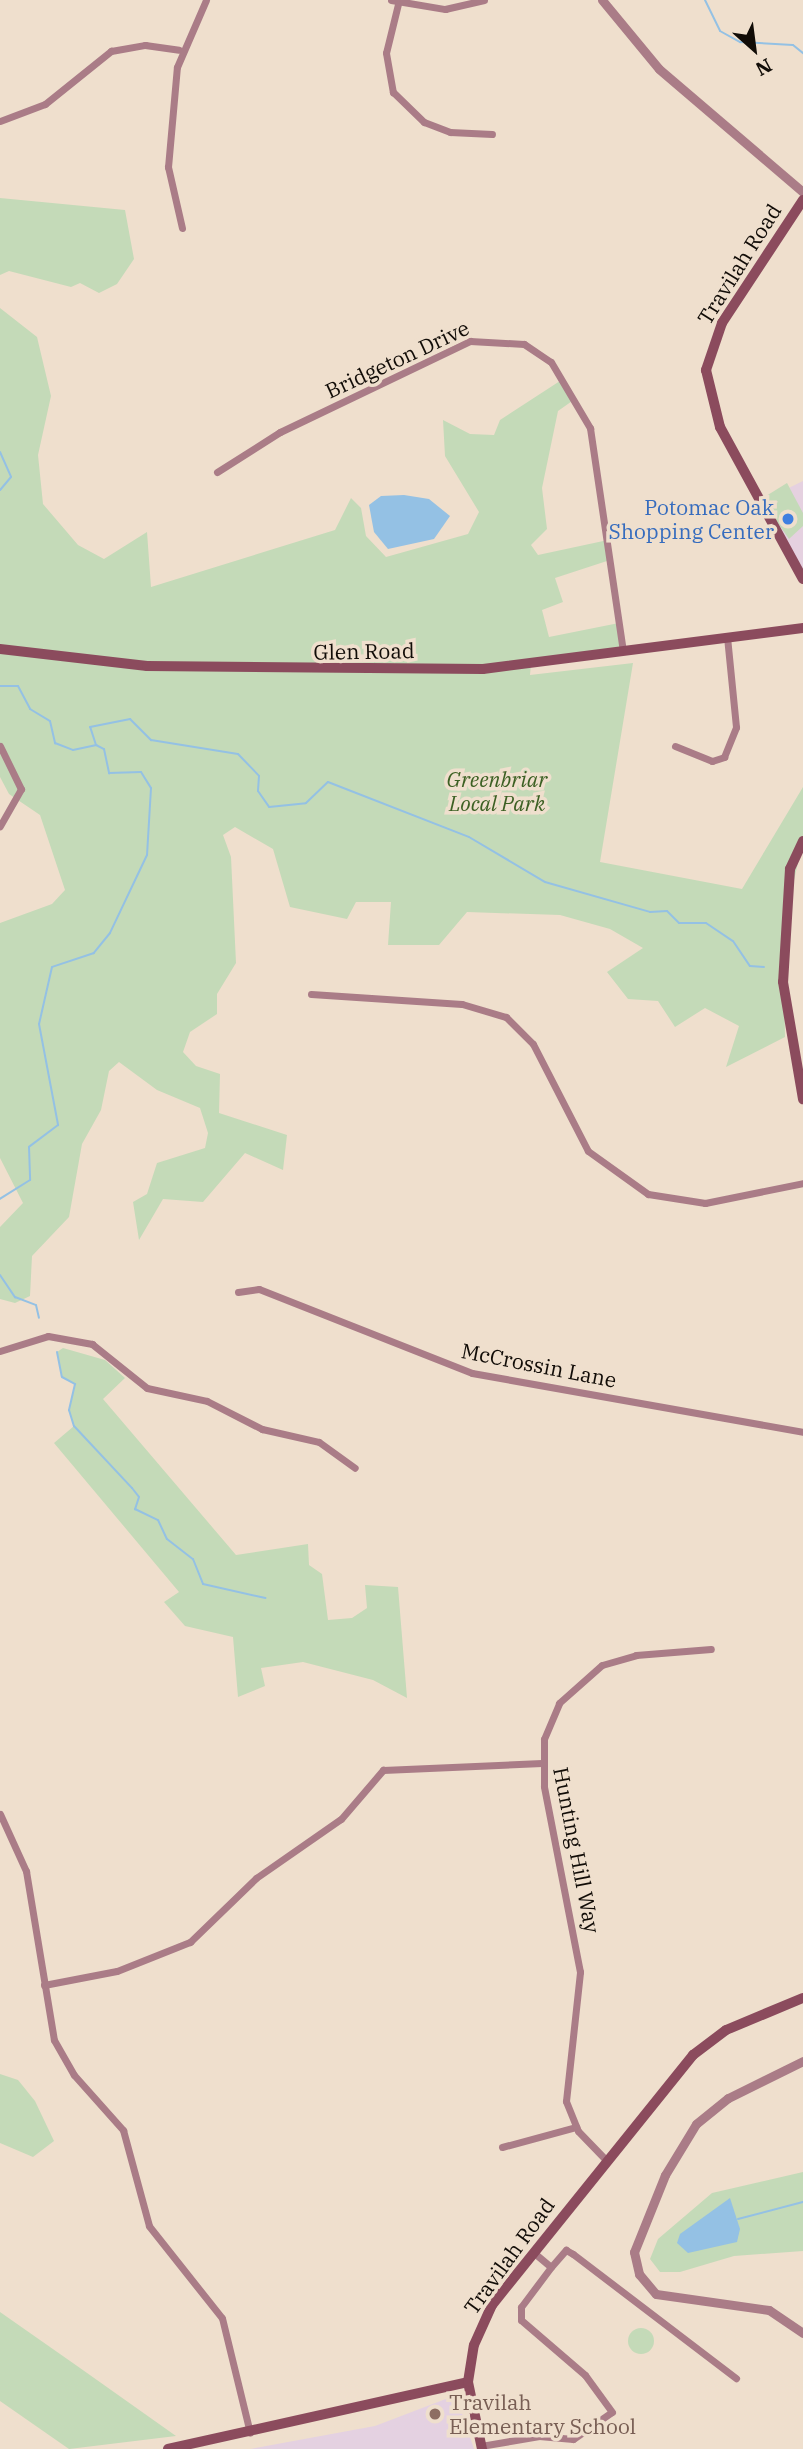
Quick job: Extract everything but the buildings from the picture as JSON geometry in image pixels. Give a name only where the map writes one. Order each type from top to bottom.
[{"type":"main road","name":"Travilah Road","points":[[803,200],[722,323],[706,370],[719,427],[803,579]]},
{"type":"main road","name":"Glen Road","points":[[0,649],[147,666],[261,671],[483,669],[803,628]]},
{"type":"main road","points":[[803,841],[790,869],[783,982],[803,1099]]},
{"type":"main road","name":"Travilah Road","points":[[468,2382],[480,2329],[533,2252],[606,2160],[707,2043],[803,1998]]},
{"type":"main road","points":[[168,2449],[250,2434],[468,2382],[482,2447]]},
{"type":"street","points":[[182,228],[168,167],[179,50],[206,0]]},
{"type":"street","points":[[484,0],[445,9],[395,2],[386,53],[393,92],[424,122],[450,132],[492,134]]},
{"type":"street","points":[[602,0],[659,69],[803,192]]},
{"type":"street","points":[[0,121],[45,104],[111,51],[145,44],[179,50]]},
{"type":"street","name":"Bridgeton Drive","points":[[218,472],[280,432],[470,341],[524,344],[551,362],[590,428],[623,651]]},
{"type":"street","points":[[675,746],[712,761],[724,757],[737,727],[727,638]]},
{"type":"street","points":[[0,746],[21,789],[0,826]]},
{"type":"street","points":[[311,994],[462,1004],[506,1017],[533,1044],[581,1143],[610,1172],[648,1194],[705,1203],[803,1183]]},
{"type":"street","name":"McCrossin Lane","points":[[238,1292],[259,1289],[472,1373],[803,1432]]},
{"type":"street","points":[[0,1351],[48,1336],[92,1344],[147,1388],[207,1401],[262,1429],[319,1442],[355,1468]]},
{"type":"street","name":"Hunting Hill Way","points":[[606,2160],[576,2127],[565,2083],[578,2013],[579,1953],[542,1763],[551,1719],[588,1673],[636,1655],[711,1649]]},
{"type":"street","points":[[44,1985],[117,1971],[190,1941],[256,1878],[341,1819],[383,1770],[542,1763]]},
{"type":"street","points":[[0,1814],[26,1871],[44,1985],[61,2057],[131,2146],[149,2226],[222,2318],[250,2434]]},
{"type":"street","points":[[803,2061],[728,2098],[696,2124],[665,2175],[634,2252],[639,2274],[656,2294],[769,2310],[803,2333]]},
{"type":"street","points":[[502,2147],[576,2127]]},
{"type":"street","points":[[482,2447],[540,2436],[573,2440],[612,2412],[585,2375],[521,2320],[521,2307],[566,2250],[736,2378]]},
{"type":"street","points":[[533,2252],[551,2267]]},
{"type":"shaded area","name":"Potomac Oak Shopping Center","points":[[803,481],[803,571],[762,501]]},
{"type":"shaded area","name":"Travilah Elementary School","points":[[451,2397],[458,2401],[474,2449],[250,2449],[375,2426]]},
{"type":"green space","points":[[0,198],[125,210],[134,259],[117,284],[99,293],[80,283],[71,287],[9,271],[0,275]]},
{"type":"green space","name":"Greenbriar Local Park","points":[[0,308],[37,337],[51,396],[38,455],[43,504],[78,545],[104,559],[147,532],[151,587],[335,530],[351,498],[361,508],[366,536],[386,557],[468,534],[479,512],[445,456],[443,420],[470,434],[494,435],[500,420],[563,379],[575,399],[558,411],[542,488],[547,529],[531,545],[538,555],[608,540],[610,560],[555,578],[563,602],[542,610],[549,637],[619,623],[623,651],[531,664],[530,675],[633,663],[600,862],[742,889],[803,787],[803,841],[783,928],[785,1037],[726,1067],[739,1026],[705,1008],[675,1027],[658,1001],[628,999],[607,972],[643,948],[610,929],[560,915],[467,912],[439,945],[388,945],[391,902],[356,902],[347,919],[290,907],[273,849],[235,827],[223,835],[231,857],[236,963],[217,994],[217,1014],[190,1032],[183,1052],[196,1066],[220,1074],[219,1113],[287,1135],[283,1170],[245,1153],[203,1202],[163,1199],[139,1240],[133,1202],[147,1194],[157,1163],[205,1148],[208,1133],[200,1108],[157,1090],[119,1062],[109,1071],[101,1110],[82,1144],[69,1217],[32,1256],[30,1296],[15,1303],[0,1299],[0,1227],[23,1203],[0,1158],[0,923],[52,904],[65,890],[40,815],[9,794],[0,777]]},
{"type":"green space","name":"Potomac Oak Shopping Center","points":[[787,483],[803,513],[803,526],[789,539],[761,499]]},
{"type":"green space","points":[[63,1348],[105,1360],[125,1378],[103,1399],[236,1555],[308,1544],[309,1565],[322,1574],[328,1620],[352,1618],[367,1608],[365,1585],[398,1587],[407,1698],[373,1680],[303,1662],[261,1668],[265,1686],[238,1697],[233,1637],[185,1626],[164,1602],[179,1592],[54,1443],[74,1426],[69,1410],[75,1384],[62,1377],[57,1352]]},
{"type":"green space","points":[[0,2074],[18,2080],[35,2101],[54,2141],[33,2157],[0,2143]]},
{"type":"green space","points":[[803,2172],[803,2251],[734,2256],[680,2272],[660,2272],[650,2259],[658,2239],[712,2193]]},
{"type":"green space","points":[[0,2312],[176,2436],[69,2449],[0,2401]]},
{"type":"green space","points":[[641,2328],[650,2332],[654,2341],[650,2350],[641,2354],[632,2350],[628,2341],[632,2332]]},
{"type":"water","points":[[404,495],[429,499],[450,516],[434,539],[388,549],[374,532],[369,505],[381,496]]},
{"type":"water","points":[[730,2198],[740,2229],[737,2242],[688,2253],[677,2243],[680,2234]]},
{"type":"waterway","points":[[705,0],[720,31],[740,42],[793,45],[803,53]]},
{"type":"waterway","points":[[0,452],[11,477],[0,490]]},
{"type":"waterway","points":[[0,686],[18,686],[30,709],[50,721],[55,743],[73,750],[96,745],[104,749],[109,773],[141,772],[151,788],[147,855],[110,933],[94,953],[52,967],[39,1024],[58,1125],[29,1147],[30,1180],[0,1199]]},
{"type":"waterway","points":[[96,745],[90,727],[130,719],[151,740],[238,754],[259,776],[258,791],[269,807],[306,803],[328,782],[469,837],[545,882],[650,912],[667,911],[679,923],[706,923],[733,941],[750,966],[764,967]]},
{"type":"waterway","points":[[0,1275],[15,1297],[36,1305],[39,1318]]},
{"type":"waterway","points":[[57,1352],[62,1377],[75,1384],[69,1410],[74,1426],[139,1497],[135,1509],[158,1520],[167,1539],[193,1559],[203,1584],[265,1598]]},
{"type":"waterway","points":[[738,2219],[803,2202]]},
{"type":"place","name":"Potomac Oak Shopping Center","points":[[788,519]]},
{"type":"place","name":"Travilah Elementary School","points":[[435,2414]]}]
